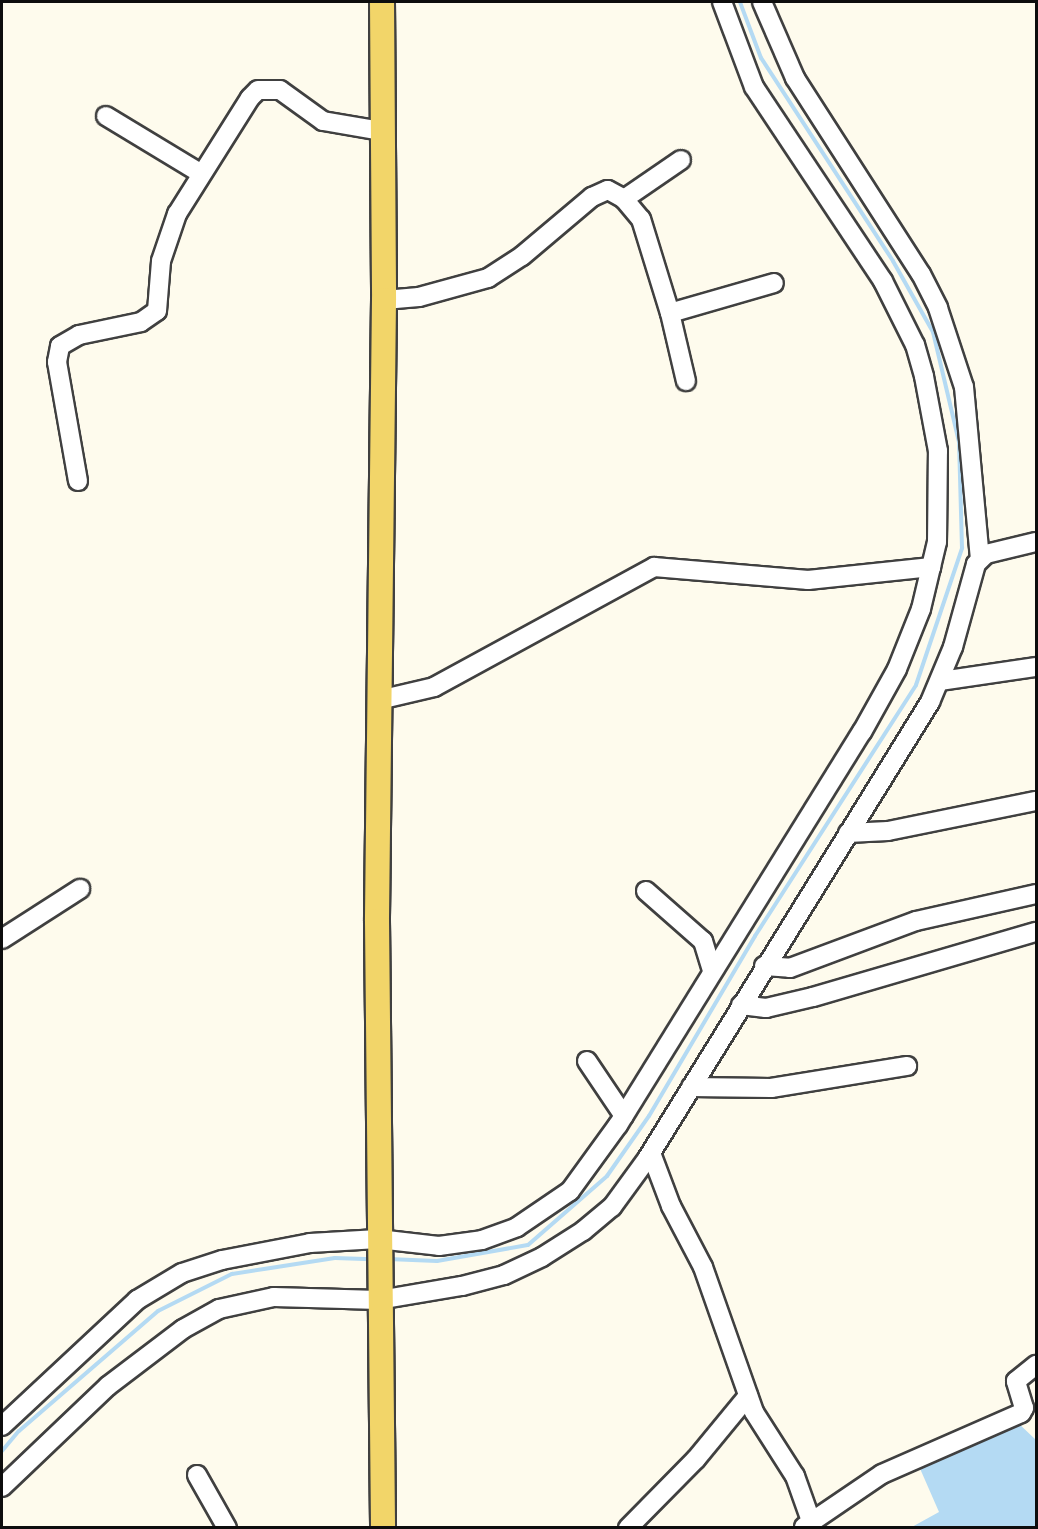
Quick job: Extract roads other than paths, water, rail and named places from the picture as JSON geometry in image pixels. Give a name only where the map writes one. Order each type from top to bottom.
[{"type":"main road","points":[[382,2],[384,300],[379,700],[379,1290],[383,1527]]},
{"type":"street","points":[[2,1426],[137,1300],[182,1273],[264,1251],[453,1246],[517,1227],[570,1191],[624,1116],[871,716],[909,640],[931,567],[937,542],[938,451],[915,345],[883,280],[753,87],[722,2]]},
{"type":"street","points":[[2,1487],[108,1386],[199,1319],[235,1304],[274,1297],[462,1286],[504,1275],[542,1257],[584,1232],[612,1207],[651,1153],[940,681],[980,559],[964,387],[938,308],[921,274],[795,78],[762,2]]},
{"type":"street","points":[[78,481],[57,362],[60,346],[79,335],[141,322],[157,311],[165,243],[200,173],[258,90],[280,90],[314,116],[338,126],[382,131]]},
{"type":"street","points":[[106,116],[200,173]]},
{"type":"street","points":[[624,199],[681,160]]},
{"type":"street","points":[[384,300],[419,297],[478,282],[522,256],[600,191],[608,190],[624,199],[637,211],[644,226],[670,313],[686,381]]},
{"type":"street","points":[[670,313],[774,283]]},
{"type":"street","points":[[980,559],[1036,542]]},
{"type":"street","points":[[379,700],[434,687],[654,567],[808,580],[931,567]]},
{"type":"street","points":[[940,681],[1036,667]]},
{"type":"street","points":[[848,833],[888,831],[1036,801]]},
{"type":"street","points":[[2,939],[80,889]]},
{"type":"street","points":[[646,891],[703,941],[712,971]]},
{"type":"street","points":[[764,966],[790,968],[916,921],[1036,894]]},
{"type":"street","points":[[741,1005],[766,1008],[813,997],[1036,932]]},
{"type":"street","points":[[587,1061],[624,1116]]},
{"type":"street","points":[[691,1087],[771,1089],[907,1066]]},
{"type":"street","points":[[651,1153],[668,1199],[703,1267],[760,1424],[795,1476],[807,1524],[882,1474],[1022,1412],[1016,1381],[1036,1365]]},
{"type":"street","points":[[628,1527],[696,1459],[748,1396]]},
{"type":"street","points":[[197,1475],[227,1527]]},
{"type":"water","points":[[1014,1419],[1036,1440],[1036,1527],[910,1528],[939,1512],[918,1464]]},
{"type":"waterway","points":[[388,1259],[437,1261],[528,1245],[607,1176],[649,1116],[755,936],[916,685],[962,548],[959,442],[933,332],[893,261],[761,58],[740,2]]},
{"type":"waterway","points":[[2,1451],[19,1431],[158,1311],[232,1274],[335,1258],[372,1259]]}]
